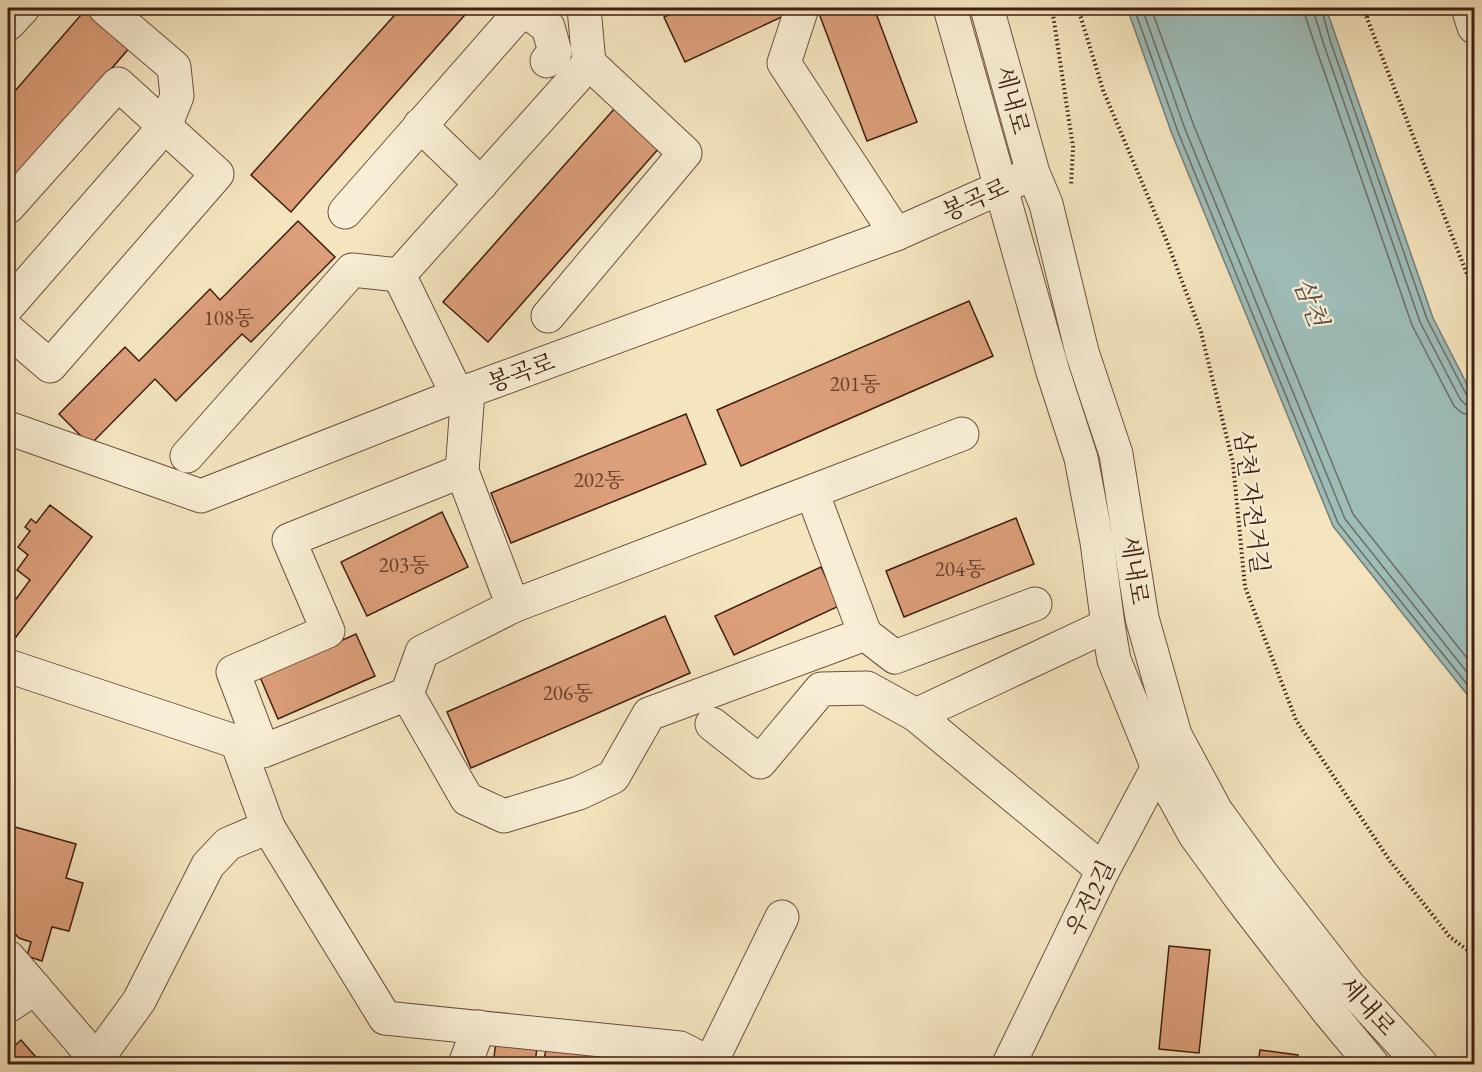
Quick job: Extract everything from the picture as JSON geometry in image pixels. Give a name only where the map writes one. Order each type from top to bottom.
[{"type":"street","points":[[8,24],[23,8]]},
{"type":"street","points":[[8,306],[165,126],[177,96],[174,67],[105,8]]},
{"type":"street","points":[[548,316],[685,153],[589,63],[584,8]]},
{"type":"street","points":[[802,8],[784,63],[896,234]]},
{"type":"street","name":"세내로","points":[[951,8],[1053,372],[1081,459],[1097,542],[1114,660],[1158,768],[1195,835],[1243,901],[1372,1065]]},
{"type":"street","name":"세내로","points":[[987,8],[1033,173],[1046,204],[1082,352],[1116,454],[1142,618],[1175,735],[1216,811],[1264,877],[1348,986],[1421,1065]]},
{"type":"street","points":[[1468,8],[1474,27]]},
{"type":"street","points":[[345,212],[523,9],[548,27],[555,52],[547,62]]},
{"type":"street","points":[[399,275],[589,63]]},
{"type":"street","points":[[8,207],[118,84],[217,174],[50,366],[8,330]]},
{"type":"street","points":[[420,125],[481,184]]},
{"type":"street","name":"봉곡로","points":[[8,428],[201,496],[463,394],[896,234],[1033,173]]},
{"type":"street","points":[[187,456],[352,270],[399,275]]},
{"type":"street","points":[[399,275],[463,394],[462,471],[513,606]]},
{"type":"street","points":[[462,471],[289,540],[328,631],[233,672],[263,751],[407,694],[422,652],[513,606],[962,434]]},
{"type":"street","points":[[812,492],[865,634],[894,657],[1035,604]]},
{"type":"street","points":[[916,715],[1108,626]]},
{"type":"street","points":[[407,694],[467,799],[504,816],[579,793],[613,777],[649,714],[865,634]]},
{"type":"street","points":[[8,666],[237,742],[267,827],[385,1018],[680,1048],[711,1064],[782,916]]},
{"type":"street","points":[[712,724],[760,762],[821,688],[867,688],[916,715],[1103,870]]},
{"type":"street","name":"우전2길","points":[[1010,1065],[1103,870],[1175,735]]},
{"type":"street","points":[[8,957],[98,1062],[139,1001],[208,865],[228,844],[267,827]]},
{"type":"street","points":[[8,1006],[35,988]]},
{"type":"street","points":[[465,1065],[479,1027]]},
{"type":"path","points":[[1046,204],[1071,186],[1073,147],[1052,8]]},
{"type":"path","name":"삼천 자전거길","points":[[1078,8],[1103,90],[1168,244],[1201,332],[1233,463],[1245,587],[1296,720],[1390,861],[1450,937],[1474,955]]},
{"type":"path","points":[[1363,8],[1474,292]]},
{"type":"path","points":[[1367,18],[1373,8]]},
{"type":"water","name":"삼천","points":[[1127,8],[1326,8],[1433,318],[1474,398],[1474,703],[1333,526],[1172,134]]},
{"type":"building","points":[[87,8],[131,46],[8,188],[8,99]]},
{"type":"building","points":[[401,8],[471,8],[291,212],[251,175]]},
{"type":"building","points":[[684,8],[783,8],[786,15],[685,62],[664,17]]},
{"type":"building","points":[[817,8],[874,8],[917,122],[867,141]]},
{"type":"building","points":[[615,108],[660,147],[488,342],[443,302]]},
{"type":"building","points":[[298,221],[335,257],[251,342],[242,334],[176,401],[155,379],[90,445],[59,414],[125,347],[139,361],[210,289],[220,300]]},
{"type":"building","points":[[969,301],[993,356],[741,466],[717,410]]},
{"type":"building","points":[[686,414],[706,464],[511,543],[491,493]]},
{"type":"building","points":[[50,505],[92,537],[16,637],[8,631],[8,610],[30,580],[17,570],[28,555],[18,547],[30,531],[25,527],[31,519],[36,523]]},
{"type":"building","points":[[442,512],[468,567],[367,616],[341,562]]},
{"type":"building","points":[[1016,518],[1034,564],[904,617],[886,571]]},
{"type":"building","points":[[821,567],[839,606],[734,655],[715,616]]},
{"type":"building","points":[[665,616],[690,673],[471,768],[447,712]]},
{"type":"building","points":[[356,634],[375,676],[278,719],[260,677]]},
{"type":"building","points":[[8,825],[76,844],[66,878],[83,883],[69,931],[52,927],[42,961],[27,956],[31,942],[19,938],[8,927]]},
{"type":"building","points":[[1169,946],[1210,950],[1199,1053],[1159,1049]]},
{"type":"building","points":[[21,1040],[42,1064],[8,1064],[8,1052]]},
{"type":"building","points":[[496,1042],[537,1047],[535,1064],[493,1064]]},
{"type":"building","points":[[547,1045],[595,1053],[593,1064],[543,1064]]},
{"type":"building","points":[[1260,1050],[1298,1055],[1297,1064],[1258,1064]]},
{"type":"building","points":[[605,1053],[664,1060],[664,1064],[604,1064]]}]
